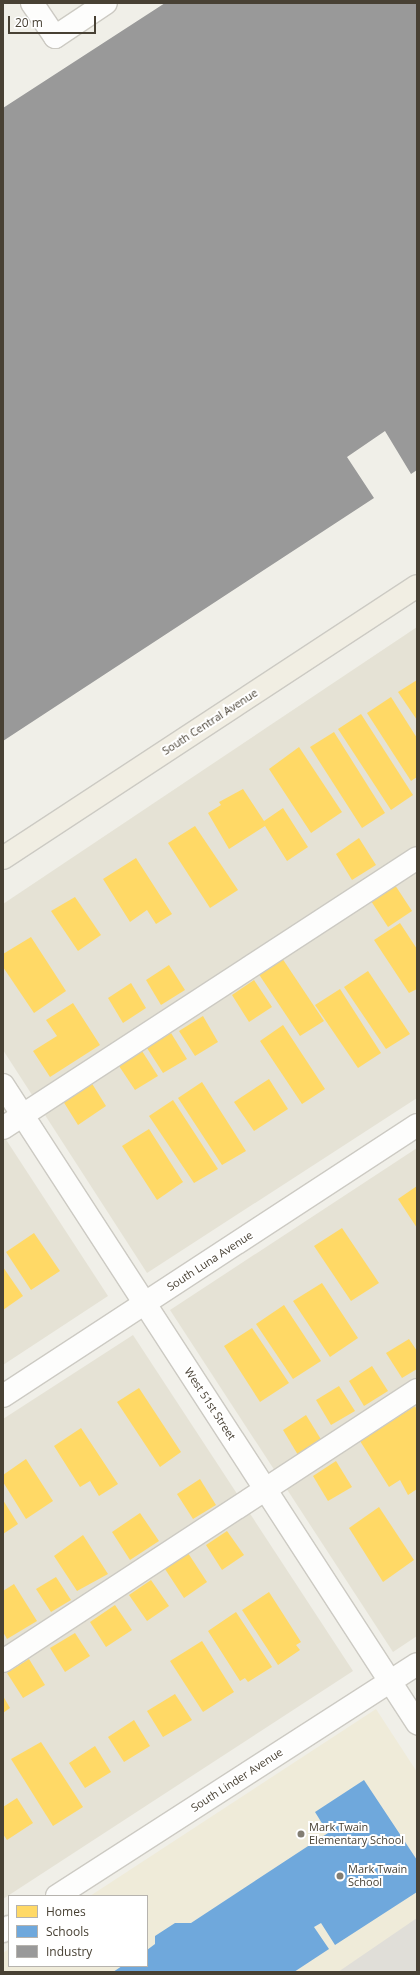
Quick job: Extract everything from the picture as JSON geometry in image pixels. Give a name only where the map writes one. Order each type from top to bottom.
[{"type":"main road","name":"South Central Avenue","points":[[3,858],[417,586]]},
{"type":"street","points":[[32,3],[55,37],[106,3]]},
{"type":"street","points":[[3,1128],[417,858]]},
{"type":"street","name":"West 51st Street","points":[[3,1085],[417,1723]]},
{"type":"street","name":"South Luna Avenue","points":[[3,1396],[417,1125]]},
{"type":"street","points":[[3,1661],[417,1390]]},
{"type":"street","name":"South Linder Avenue","points":[[59,1895],[417,1664]]},
{"type":"shaded area","points":[[417,627],[417,1098],[147,1273],[3,1050],[3,904]]},
{"type":"shaded area","points":[[3,1135],[108,1296],[3,1365]]},
{"type":"shaded area","points":[[417,1148],[417,1636],[393,1652],[170,1310]]},
{"type":"shaded area","points":[[133,1335],[353,1671],[3,1899],[3,1419]]},
{"type":"shaded area","name":"Mark Twain Elementary School","points":[[376,1709],[417,1772],[417,1972],[3,1972],[3,1953],[8,1950],[8,1967],[148,1967],[148,1895],[92,1895]]},
{"type":"shaded area","points":[[417,1918],[417,1972],[338,1972]]},
{"type":"building: Homes","points":[[417,680],[417,720],[398,692]]},
{"type":"building: Homes","points":[[391,697],[417,738],[417,777],[411,781],[367,713]]},
{"type":"building: Homes","points":[[361,714],[413,795],[391,810],[338,729]]},
{"type":"building: Homes","points":[[334,732],[385,813],[362,828],[310,747]]},
{"type":"building: Homes","points":[[299,747],[342,812],[311,833],[269,769]]},
{"type":"building: Homes","points":[[243,789],[264,821],[283,808],[308,847],[287,861],[265,826],[229,849],[208,813],[221,805],[219,802]]},
{"type":"building: Homes","points":[[195,826],[238,890],[210,908],[168,843]]},
{"type":"building: Homes","points":[[359,838],[376,865],[352,880],[336,854]]},
{"type":"building: Homes","points":[[136,858],[172,914],[156,924],[147,910],[130,922],[103,879]]},
{"type":"building: Homes","points":[[395,885],[412,911],[388,927],[371,901]]},
{"type":"building: Homes","points":[[75,897],[101,935],[78,951],[51,911]]},
{"type":"building: Homes","points":[[400,923],[417,949],[417,989],[409,993],[374,940]]},
{"type":"building: Homes","points":[[31,937],[66,991],[34,1013],[3,967],[3,954]]},
{"type":"building: Homes","points":[[282,958],[324,1021],[300,1036],[258,973]]},
{"type":"building: Homes","points":[[169,965],[185,990],[161,1005],[146,980]]},
{"type":"building: Homes","points":[[368,971],[410,1034],[386,1049],[344,987]]},
{"type":"building: Homes","points":[[254,980],[272,1007],[249,1022],[232,995]]},
{"type":"building: Homes","points":[[131,983],[146,1008],[123,1023],[108,998]]},
{"type":"building: Homes","points":[[340,989],[381,1053],[358,1068],[315,1005]]},
{"type":"building: Homes","points":[[73,1003],[100,1045],[50,1077],[33,1051],[57,1036],[46,1020]]},
{"type":"building: Homes","points":[[203,1016],[218,1042],[195,1056],[179,1031]]},
{"type":"building: Homes","points":[[283,1025],[325,1089],[302,1104],[260,1041]]},
{"type":"building: Homes","points":[[171,1033],[187,1059],[163,1073],[147,1048]]},
{"type":"building: Homes","points":[[142,1051],[158,1076],[135,1090],[119,1066]]},
{"type":"building: Homes","points":[[269,1079],[288,1109],[254,1131],[234,1102]]},
{"type":"building: Homes","points":[[91,1082],[106,1106],[78,1125],[63,1101]]},
{"type":"building: Homes","points":[[202,1082],[246,1151],[222,1165],[178,1098]]},
{"type":"building: Homes","points":[[173,1100],[218,1169],[194,1183],[149,1116]]},
{"type":"building: Homes","points":[[149,1129],[183,1182],[157,1200],[122,1146]]},
{"type":"building: Homes","points":[[417,1186],[417,1228],[398,1199]]},
{"type":"building: Homes","points":[[342,1228],[379,1283],[351,1301],[314,1246]]},
{"type":"building: Homes","points":[[34,1233],[60,1271],[31,1290],[6,1252]]},
{"type":"building: Homes","points":[[3,1267],[23,1296],[3,1310]]},
{"type":"building: Homes","points":[[322,1283],[358,1338],[330,1357],[293,1301]]},
{"type":"building: Homes","points":[[284,1305],[321,1361],[293,1379],[256,1324]]},
{"type":"building: Homes","points":[[252,1328],[289,1383],[260,1402],[224,1346]]},
{"type":"building: Homes","points":[[409,1339],[417,1351],[417,1369],[402,1378],[386,1353]]},
{"type":"building: Homes","points":[[372,1366],[388,1391],[364,1406],[349,1381]]},
{"type":"building: Homes","points":[[339,1386],[355,1411],[331,1425],[316,1400]]},
{"type":"building: Homes","points":[[139,1388],[181,1452],[160,1467],[117,1402]]},
{"type":"building: Homes","points":[[415,1406],[417,1410],[417,1489],[408,1495],[400,1480],[389,1487],[360,1441]]},
{"type":"building: Homes","points":[[306,1415],[322,1441],[298,1455],[283,1430]]},
{"type":"building: Homes","points":[[81,1428],[118,1484],[99,1496],[90,1481],[80,1487],[54,1446]]},
{"type":"building: Homes","points":[[26,1459],[53,1501],[26,1519],[3,1482],[3,1475]]},
{"type":"building: Homes","points":[[336,1461],[352,1487],[328,1501],[313,1476]]},
{"type":"building: Homes","points":[[200,1479],[216,1505],[193,1519],[177,1494]]},
{"type":"building: Homes","points":[[3,1500],[18,1524],[3,1534]]},
{"type":"building: Homes","points":[[379,1507],[414,1560],[383,1582],[349,1528]]},
{"type":"building: Homes","points":[[140,1513],[159,1541],[130,1560],[112,1532]]},
{"type":"building: Homes","points":[[227,1531],[244,1555],[222,1570],[206,1545]]},
{"type":"building: Homes","points":[[83,1535],[108,1574],[77,1591],[54,1556]]},
{"type":"building: Homes","points":[[188,1553],[207,1582],[184,1598],[165,1569]]},
{"type":"building: Homes","points":[[56,1577],[71,1600],[51,1612],[36,1589]]},
{"type":"building: Homes","points":[[151,1580],[169,1606],[147,1621],[129,1595]]},
{"type":"building: Homes","points":[[14,1584],[37,1621],[7,1639],[3,1632],[3,1591]]},
{"type":"building: Homes","points":[[269,1592],[301,1642],[296,1645],[300,1650],[278,1665],[242,1610]]},
{"type":"building: Homes","points":[[115,1605],[132,1630],[106,1647],[90,1622]]},
{"type":"building: Homes","points":[[236,1612],[272,1667],[248,1682],[245,1678],[240,1681],[208,1631]]},
{"type":"building: Homes","points":[[75,1633],[90,1656],[65,1672],[50,1648]]},
{"type":"building: Homes","points":[[202,1641],[234,1692],[203,1712],[170,1661]]},
{"type":"building: Homes","points":[[29,1659],[45,1685],[23,1698],[7,1673]]},
{"type":"building: Homes","points":[[175,1694],[192,1720],[163,1737],[147,1711]]},
{"type":"building: Homes","points":[[3,1696],[10,1708],[3,1713]]},
{"type":"building: Homes","points":[[134,1720],[150,1746],[124,1762],[108,1737]]},
{"type":"building: Homes","points":[[41,1742],[83,1807],[53,1826],[11,1759]]},
{"type":"building: Homes","points":[[95,1746],[111,1772],[85,1788],[69,1763]]},
{"type":"building: Homes","points":[[17,1798],[33,1823],[7,1840],[3,1834],[3,1807]]},
{"type":"building: Schools","name":"Mark Twain School","points":[[364,1780],[417,1860],[417,1892],[335,1945],[321,1923],[314,1927],[329,1949],[294,1972],[113,1972],[120,1967],[148,1967],[148,1949],[155,1944],[155,1936],[175,1923],[191,1923],[328,1833],[315,1812]]},
{"type":"building: Industry","points":[[165,3],[417,3],[417,470],[411,474],[385,431],[347,457],[374,498],[3,741],[3,108]]},
{"type":"place","name":"Mark Twain Elementary School","points":[[301,1834]]},
{"type":"place","name":"Mark Twain School","points":[[340,1876]]}]
